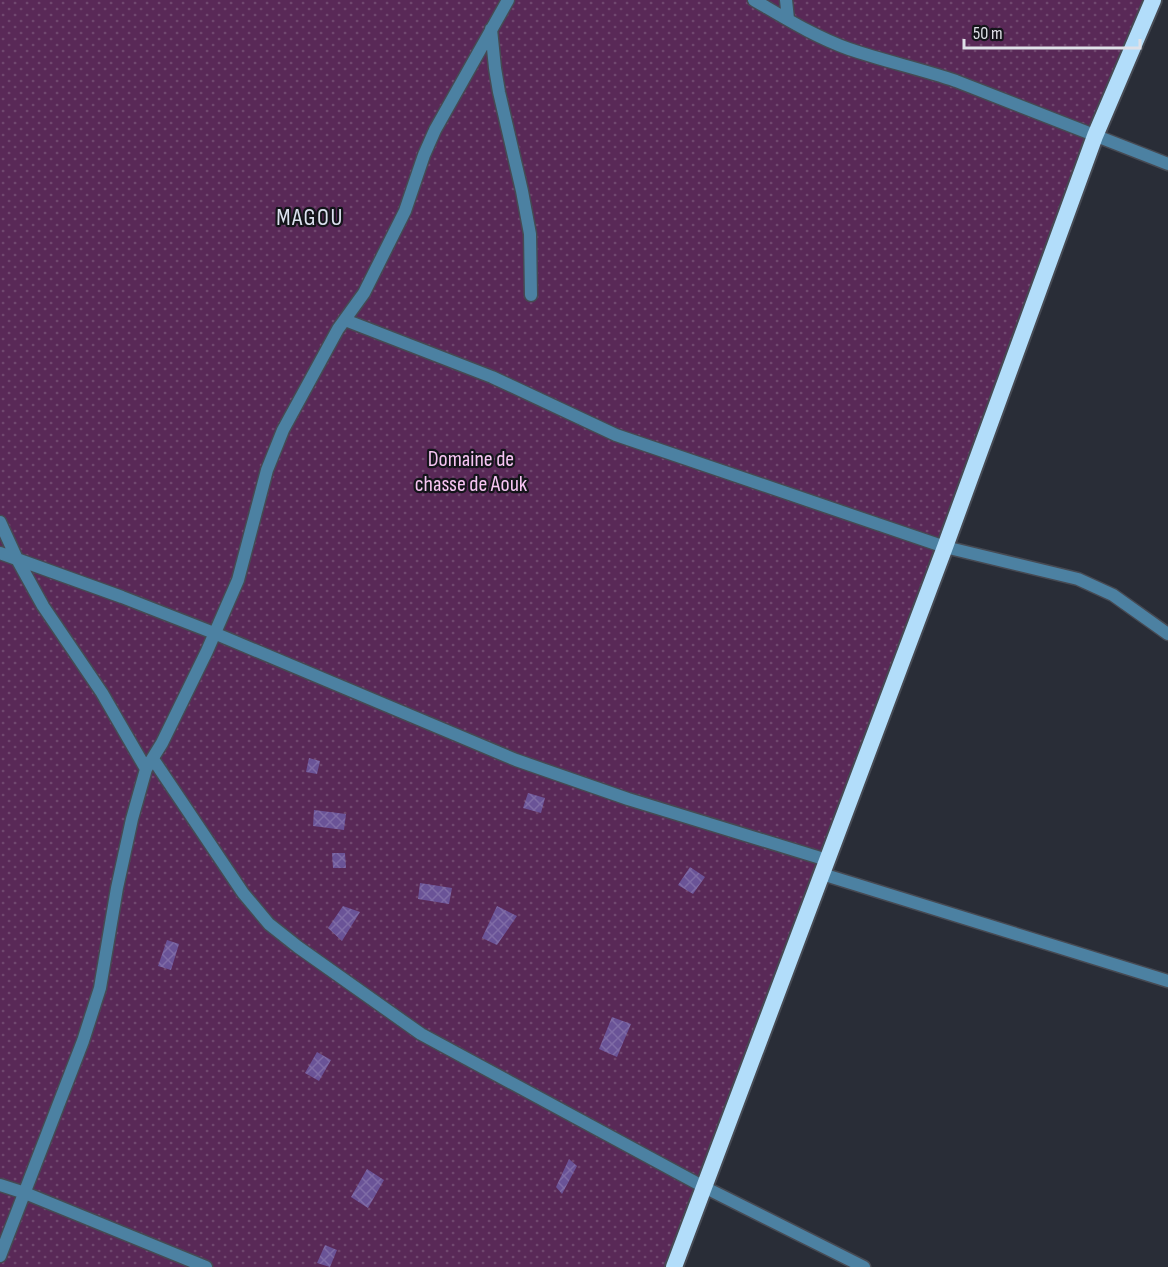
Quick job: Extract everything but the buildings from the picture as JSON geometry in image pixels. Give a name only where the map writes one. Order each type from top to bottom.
[{"type":"highway","points":[[674,1267],[945,547],[1095,136],[1150,3]]},
{"type":"street","points":[[0,1256],[83,1041],[100,988],[117,888],[132,819],[149,764],[207,651],[238,580],[267,470],[283,430],[338,329],[364,293],[405,211],[435,130],[508,0]]},
{"type":"street","points":[[754,0],[816,35],[849,49],[956,81],[1168,165]]},
{"type":"street","points":[[786,0],[788,19]]},
{"type":"street","points":[[491,29],[499,92],[530,234],[531,295]]},
{"type":"street","points":[[345,320],[492,377],[616,435],[945,547],[1078,579],[1113,595],[1168,634]]},
{"type":"street","points":[[0,522],[43,606],[149,764],[243,893],[269,924],[421,1034],[704,1187],[864,1267]]},
{"type":"street","points":[[0,553],[214,633],[516,760],[824,867],[1168,981]]},
{"type":"street","points":[[0,1185],[25,1193],[206,1267]]},
{"type":"green space","name":"Domaine de chasse de Aouk","points":[[0,0],[1153,0],[674,1267],[0,1267]]},
{"type":"district","name":"MAGOU","points":[[310,217]]}]
